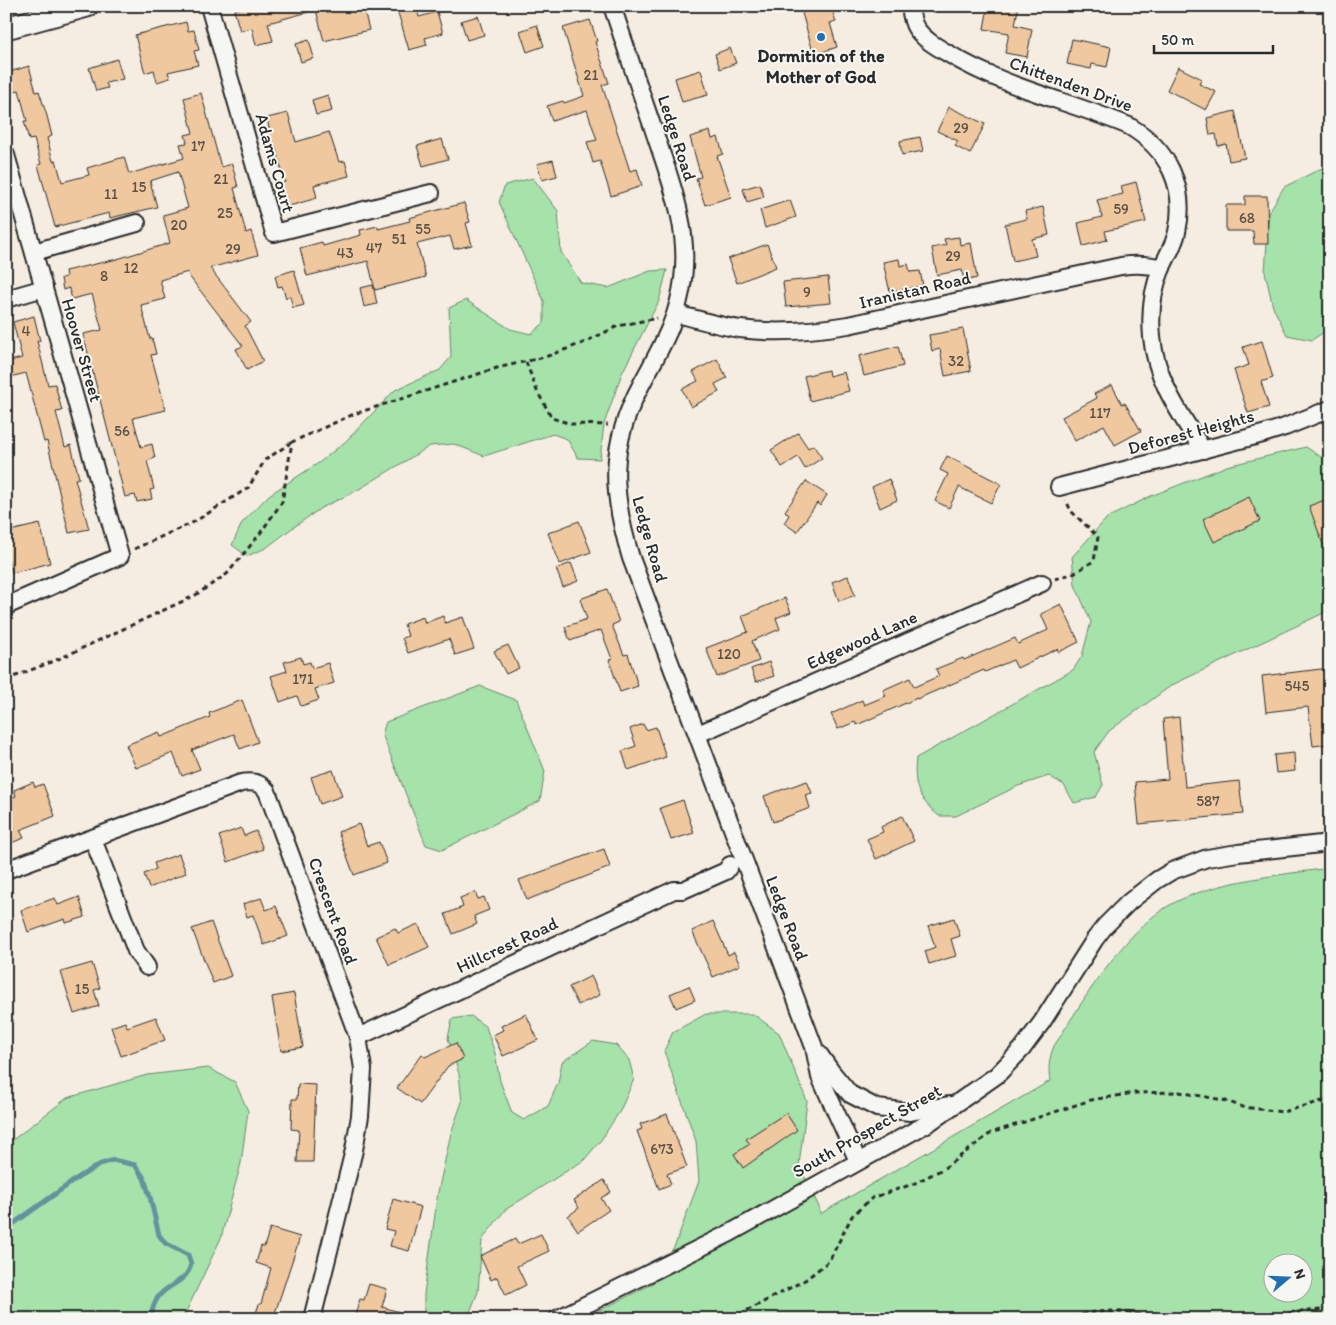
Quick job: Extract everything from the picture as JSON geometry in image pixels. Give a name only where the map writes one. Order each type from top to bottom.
[{"type":"main road","points":[[6,28],[87,6]]},
{"type":"street","name":"Adams Court","points":[[209,6],[274,233],[431,193]]},
{"type":"street","name":"Ledge Road","points":[[612,6],[671,182],[681,219],[684,260],[684,277],[676,314],[662,347],[634,398],[624,425],[616,460],[615,474],[618,509],[631,558],[698,734],[737,862],[814,1047],[830,1071],[850,1094],[877,1108],[910,1112],[954,1104]]},
{"type":"street","name":"Chittenden Drive","points":[[910,6],[913,21],[920,33],[931,43],[962,62],[998,80],[1129,126],[1144,134],[1167,161],[1174,177],[1180,214],[1172,249],[1156,284],[1152,304],[1152,338],[1159,373],[1203,450]]},
{"type":"street","name":"Hoover Street","points":[[6,154],[120,556]]},
{"type":"street","points":[[34,252],[137,224]]},
{"type":"street","name":"Iranistan Road","points":[[676,314],[741,329],[768,332],[804,331],[848,325],[1121,266],[1135,264],[1162,268]]},
{"type":"street","points":[[6,299],[44,288]]},
{"type":"street","name":"Deforest Heights","points":[[1059,487],[1285,428],[1330,409]]},
{"type":"street","points":[[6,606],[120,556]]},
{"type":"street","name":"Edgewood Lane","points":[[698,734],[1042,583]]},
{"type":"street","name":"Crescent Road","points":[[6,870],[241,783],[248,781],[262,785],[270,798],[358,1037],[362,1069],[362,1094],[357,1133],[312,1319]]},
{"type":"street","points":[[93,839],[136,951],[147,967]]},
{"type":"street","name":"South Prospect Street","points":[[556,1319],[730,1233],[930,1122],[997,1075],[1022,1049],[1042,1022],[1095,939],[1116,914],[1142,890],[1172,871],[1207,858],[1330,843]]},
{"type":"street","name":"Hillcrest Road","points":[[358,1037],[674,890],[680,881],[723,863],[737,862]]},
{"type":"street","name":"Ledge Road","points":[[814,1047],[820,1077],[858,1161]]},
{"type":"path","points":[[120,556],[151,540],[194,522],[248,488],[265,460],[292,442],[354,414],[497,368],[545,357],[583,343],[618,326],[676,314]]},
{"type":"path","points":[[526,362],[536,391],[552,418],[571,424],[624,425]]},
{"type":"path","points":[[6,680],[61,658],[194,596],[227,574],[282,502],[292,442]]},
{"type":"path","points":[[1042,583],[1074,573],[1094,561],[1098,537],[1071,510],[1059,487]]},
{"type":"path","points":[[731,1319],[805,1280],[829,1261],[852,1216],[872,1198],[913,1184],[943,1169],[991,1133],[1091,1100],[1134,1093],[1179,1092],[1224,1100],[1243,1107],[1283,1112],[1330,1099]]},
{"type":"path","points":[[1208,1319],[1330,1308]]},
{"type":"path","points":[[1064,1319],[1087,1313],[1111,1311],[1185,1319]]},
{"type":"green space","points":[[1330,167],[1330,328],[1312,340],[1287,335],[1273,307],[1265,272],[1269,212],[1284,187],[1320,169]]},
{"type":"green space","points":[[533,178],[558,211],[561,252],[581,283],[608,288],[650,271],[667,270],[659,301],[622,373],[604,424],[600,459],[578,458],[567,439],[553,434],[484,456],[454,444],[430,446],[356,491],[321,508],[266,548],[247,556],[232,545],[242,523],[269,495],[320,462],[346,441],[395,390],[440,370],[451,357],[449,308],[466,300],[510,329],[531,334],[544,323],[544,301],[499,202],[505,185]]},
{"type":"green space","points":[[1306,447],[1330,463],[1330,610],[1172,685],[1109,731],[1094,752],[1103,785],[1096,797],[1074,803],[1064,785],[1049,776],[1018,786],[956,816],[939,816],[926,803],[916,784],[916,758],[1073,670],[1082,656],[1091,622],[1075,585],[1072,557],[1107,518],[1151,496],[1227,466]]},
{"type":"green space","points":[[480,686],[516,700],[545,771],[540,801],[442,850],[426,845],[382,734],[386,722]]},
{"type":"green space","points":[[1330,868],[1330,1319],[583,1319],[652,1284],[675,1245],[699,1181],[696,1141],[664,1051],[673,1032],[706,1014],[753,1014],[779,1033],[807,1101],[799,1165],[819,1207],[820,1214],[1050,1081],[1049,1063],[1054,1046],[1101,974],[1143,925],[1159,912],[1196,893],[1264,877]]},
{"type":"green space","points":[[471,1016],[486,1027],[495,1053],[500,1081],[512,1113],[524,1120],[548,1106],[558,1083],[562,1062],[593,1041],[616,1045],[629,1060],[634,1079],[620,1111],[601,1140],[584,1160],[505,1210],[482,1240],[478,1292],[470,1312],[451,1319],[428,1319],[424,1313],[424,1294],[438,1192],[451,1133],[462,1102],[459,1074],[448,1038],[452,1019]]},
{"type":"green space","points":[[208,1068],[235,1082],[248,1111],[241,1163],[221,1238],[185,1314],[179,1319],[6,1319],[6,1145],[67,1098],[147,1075]]},
{"type":"building","points":[[250,6],[363,6],[369,30],[324,41],[316,10],[268,23],[273,41],[256,45],[252,28],[240,31],[234,10]]},
{"type":"building","points":[[396,6],[416,6],[419,17],[437,12],[443,33],[425,38],[427,45],[409,50]]},
{"type":"building","name":"Dormition of the Mother of God","points":[[807,6],[831,6],[836,22],[830,23],[837,47],[814,55],[802,13],[808,11]]},
{"type":"building","points":[[988,6],[1018,9],[1015,25],[1032,29],[1027,57],[1005,53],[1009,33],[984,29]]},
{"type":"building","points":[[478,16],[484,35],[467,40],[461,21]]},
{"type":"building","points":[[590,20],[597,41],[595,42],[609,83],[602,85],[630,171],[637,169],[642,186],[611,196],[600,161],[593,163],[587,142],[597,140],[587,110],[552,121],[547,106],[563,101],[564,103],[584,96],[563,28]]},
{"type":"building","points":[[186,22],[188,31],[194,30],[199,50],[194,51],[198,65],[168,72],[170,78],[157,82],[154,70],[145,73],[135,35]]},
{"type":"building","points":[[537,25],[544,46],[527,52],[520,31]]},
{"type":"building","points":[[1072,39],[1111,47],[1107,67],[1092,64],[1091,69],[1067,64]]},
{"type":"building","points":[[309,40],[314,58],[301,62],[296,44]]},
{"type":"building","points":[[730,48],[736,63],[720,69],[715,54]]},
{"type":"building","points":[[117,59],[123,79],[106,83],[108,88],[96,91],[89,68]]},
{"type":"building","points":[[29,66],[36,92],[39,91],[47,116],[52,136],[47,138],[53,161],[56,160],[62,182],[89,175],[87,168],[124,157],[129,174],[184,158],[180,144],[187,143],[185,135],[193,133],[184,98],[201,93],[221,167],[232,164],[238,187],[234,188],[246,233],[251,231],[258,255],[210,268],[251,322],[245,326],[263,361],[247,370],[236,349],[243,346],[189,276],[188,272],[160,280],[165,299],[141,305],[156,354],[151,355],[166,410],[133,418],[141,447],[152,444],[155,458],[147,461],[154,489],[150,490],[152,499],[137,502],[135,495],[125,497],[83,334],[102,330],[92,294],[72,299],[69,288],[63,290],[61,278],[66,277],[65,271],[117,259],[170,243],[163,215],[188,208],[178,172],[150,181],[157,207],[110,218],[109,213],[55,227],[38,165],[41,164],[34,139],[29,140],[24,121],[27,121],[19,90],[6,94],[6,73]]},
{"type":"building","points":[[1178,67],[1202,79],[1199,84],[1216,92],[1206,110],[1167,90]]},
{"type":"building","points":[[701,70],[708,95],[682,102],[675,78]]},
{"type":"building","points":[[328,95],[332,111],[316,115],[312,100]]},
{"type":"building","points":[[949,107],[985,124],[970,154],[955,146],[958,141],[937,131]]},
{"type":"building","points":[[1235,111],[1245,158],[1229,161],[1226,144],[1218,146],[1216,134],[1210,135],[1207,118]]},
{"type":"building","points":[[288,113],[296,142],[329,132],[339,162],[345,161],[349,176],[314,185],[317,198],[286,207],[280,184],[285,182],[275,146],[268,148],[264,129],[269,128],[267,118]]},
{"type":"building","points":[[710,131],[712,139],[718,137],[723,154],[717,156],[731,197],[705,205],[696,178],[701,177],[690,137]]},
{"type":"building","points":[[920,137],[923,151],[902,155],[900,141]]},
{"type":"building","points":[[442,139],[448,159],[423,166],[417,146]]},
{"type":"building","points":[[553,160],[557,176],[542,180],[537,164]]},
{"type":"building","points":[[1136,182],[1146,222],[1105,231],[1107,240],[1083,246],[1078,223],[1102,217],[1097,200],[1123,194],[1121,186]]},
{"type":"building","points":[[760,184],[764,197],[747,202],[743,189]]},
{"type":"building","points":[[1245,196],[1267,196],[1268,244],[1254,244],[1253,231],[1226,231],[1226,205],[1245,205]]},
{"type":"building","points":[[790,200],[796,217],[765,228],[760,210]]},
{"type":"building","points":[[464,203],[470,222],[466,223],[472,245],[454,249],[450,236],[417,244],[426,277],[375,290],[368,261],[307,276],[300,248],[322,242],[323,246],[361,235],[360,230],[378,226],[378,229],[410,221],[409,218]]},
{"type":"building","points":[[1043,207],[1049,235],[1032,239],[1036,256],[1013,261],[1005,224],[1027,219],[1025,211]]},
{"type":"building","points":[[959,237],[960,245],[971,243],[977,278],[964,281],[962,270],[937,275],[932,248],[946,245],[944,239]]},
{"type":"building","points":[[767,244],[776,267],[737,283],[728,259]]},
{"type":"building","points":[[899,259],[900,266],[908,264],[910,272],[920,271],[923,286],[890,292],[883,262]]},
{"type":"building","points":[[294,270],[304,305],[293,308],[290,296],[286,298],[282,286],[278,287],[275,276]]},
{"type":"building","points":[[828,277],[831,303],[786,307],[783,282]]},
{"type":"building","points":[[373,285],[377,304],[364,307],[360,288]]},
{"type":"building","points":[[34,316],[40,341],[37,341],[48,385],[55,384],[62,411],[56,412],[65,447],[71,445],[79,478],[75,479],[89,529],[69,533],[47,441],[44,442],[26,373],[6,378],[6,362],[22,358],[13,322]]},
{"type":"building","points":[[963,329],[971,371],[945,376],[940,349],[932,351],[929,335]]},
{"type":"building","points":[[1262,341],[1273,378],[1261,382],[1269,407],[1248,413],[1234,370],[1249,365],[1243,347]]},
{"type":"building","points":[[898,346],[903,366],[864,376],[859,356]]},
{"type":"building","points":[[717,359],[727,378],[715,384],[719,392],[691,407],[682,389],[698,381],[693,372]]},
{"type":"building","points":[[828,370],[829,376],[844,372],[849,391],[810,401],[804,376]]},
{"type":"building","points":[[1112,385],[1122,404],[1125,403],[1141,431],[1115,445],[1104,425],[1075,441],[1062,417],[1097,398],[1094,394]]},
{"type":"building","points":[[798,433],[808,448],[813,445],[822,458],[805,469],[798,457],[782,467],[771,450]]},
{"type":"building","points":[[947,456],[1001,484],[991,503],[959,487],[949,508],[935,501],[948,474],[940,470]]},
{"type":"building","points":[[889,479],[897,500],[880,508],[872,487]]},
{"type":"building","points":[[806,481],[827,495],[820,506],[817,503],[797,532],[784,523],[789,515],[785,511]]},
{"type":"building","points":[[1249,497],[1260,521],[1214,542],[1203,519]]},
{"type":"building","points":[[1330,498],[1330,558],[1328,558],[1309,506]]},
{"type":"building","points":[[579,521],[591,552],[560,564],[548,533]]},
{"type":"building","points":[[40,524],[50,563],[12,573],[6,550],[6,532]]},
{"type":"building","points":[[571,563],[578,581],[563,587],[556,569]]},
{"type":"building","points":[[848,576],[855,595],[839,601],[832,582]]},
{"type":"building","points":[[607,589],[619,622],[612,625],[624,655],[628,654],[638,686],[620,692],[609,660],[612,659],[601,630],[570,641],[565,627],[587,619],[580,599]]},
{"type":"building","points":[[785,598],[791,612],[776,618],[780,629],[752,641],[759,661],[717,677],[706,648],[748,632],[742,616]]},
{"type":"building","points":[[1061,604],[1079,642],[1059,652],[1057,649],[1017,668],[1013,660],[985,672],[984,670],[857,725],[855,722],[838,729],[831,714],[862,700],[864,705],[886,696],[883,690],[910,678],[914,687],[939,676],[936,669],[963,658],[964,660],[1015,638],[1018,644],[1048,630],[1041,614]]},
{"type":"building","points":[[443,616],[445,623],[463,617],[474,649],[455,655],[449,639],[408,653],[402,638],[408,636],[404,624],[423,617],[425,623]]},
{"type":"building","points":[[508,645],[519,668],[506,674],[494,651]]},
{"type":"building","points":[[301,657],[303,664],[310,662],[312,668],[328,663],[334,683],[315,689],[319,700],[301,706],[297,696],[280,702],[271,676],[287,671],[284,662]]},
{"type":"building","points":[[769,662],[774,676],[756,682],[751,669]]},
{"type":"building","points":[[1330,668],[1330,695],[1328,695],[1330,744],[1313,746],[1308,707],[1266,712],[1262,676]]},
{"type":"building","points":[[242,700],[258,742],[240,749],[234,734],[192,750],[200,769],[182,776],[173,753],[136,768],[126,745],[159,732],[161,737],[210,717],[209,713]]},
{"type":"building","points":[[1179,717],[1185,787],[1239,781],[1243,814],[1139,824],[1135,782],[1168,779],[1163,719]]},
{"type":"building","points":[[643,724],[646,730],[656,727],[666,757],[628,770],[622,751],[636,746],[630,729]]},
{"type":"building","points":[[1294,753],[1295,771],[1276,773],[1274,755]]},
{"type":"building","points":[[333,770],[342,796],[320,804],[311,777]]},
{"type":"building","points":[[807,781],[812,793],[806,795],[810,808],[773,822],[764,796]]},
{"type":"building","points":[[33,782],[35,787],[43,784],[55,816],[20,830],[24,838],[6,845],[6,800],[16,796],[14,790]]},
{"type":"building","points":[[683,800],[694,833],[671,840],[660,808]]},
{"type":"building","points":[[902,816],[914,841],[876,859],[867,839],[883,832],[881,827]]},
{"type":"building","points":[[359,824],[367,846],[379,842],[387,863],[354,875],[338,832]]},
{"type":"building","points":[[241,828],[244,836],[256,831],[263,849],[228,862],[219,836]]},
{"type":"building","points":[[604,849],[610,867],[527,900],[519,880]]},
{"type":"building","points":[[179,854],[186,873],[149,888],[144,874],[156,869],[154,863]]},
{"type":"building","points":[[475,892],[478,899],[484,897],[489,910],[474,916],[477,924],[453,934],[445,914],[463,907],[460,898]]},
{"type":"building","points":[[79,897],[85,917],[66,923],[65,919],[28,932],[21,910],[55,898],[58,905]]},
{"type":"building","points":[[261,898],[266,910],[276,906],[288,936],[264,945],[253,915],[247,917],[243,904]]},
{"type":"building","points":[[954,918],[960,936],[951,939],[956,956],[929,964],[925,951],[935,947],[928,926]]},
{"type":"building","points":[[713,921],[728,955],[734,952],[740,965],[713,977],[692,931]]},
{"type":"building","points":[[211,922],[231,976],[213,983],[192,929]]},
{"type":"building","points":[[418,924],[429,947],[389,965],[376,937],[395,928],[398,933]]},
{"type":"building","points":[[92,963],[100,988],[94,990],[99,1006],[74,1014],[61,972]]},
{"type":"building","points":[[591,976],[600,995],[578,1005],[569,987]]},
{"type":"building","points":[[689,986],[695,1000],[676,1008],[670,994]]},
{"type":"building","points":[[294,993],[303,1047],[281,1051],[272,997]]},
{"type":"building","points":[[526,1014],[538,1040],[503,1056],[493,1035],[503,1030],[501,1026]]},
{"type":"building","points":[[156,1017],[165,1040],[121,1056],[111,1027],[125,1022],[127,1027]]},
{"type":"building","points":[[456,1043],[463,1059],[448,1066],[420,1104],[397,1088],[422,1054],[425,1057]]},
{"type":"building","points":[[298,1084],[316,1085],[313,1162],[297,1162],[299,1130],[291,1129],[292,1099],[297,1099]]},
{"type":"building","points":[[786,1113],[797,1130],[743,1168],[734,1154],[750,1144],[746,1139]]},
{"type":"building","points":[[667,1114],[687,1167],[667,1174],[671,1184],[659,1189],[637,1131],[642,1129],[640,1124]]},
{"type":"building","points":[[604,1180],[611,1192],[601,1198],[609,1210],[578,1231],[568,1216],[579,1208],[574,1200]]},
{"type":"building","points":[[393,1199],[421,1207],[409,1251],[390,1246],[394,1231],[385,1229]]},
{"type":"building","points":[[270,1228],[300,1237],[273,1319],[254,1319],[259,1304],[261,1304],[271,1268],[256,1263],[261,1246],[264,1247]]},
{"type":"building","points":[[541,1234],[549,1251],[517,1266],[526,1285],[506,1295],[497,1277],[491,1280],[480,1256],[515,1239],[518,1244]]},
{"type":"building","points":[[369,1284],[387,1289],[382,1307],[410,1315],[410,1319],[354,1319],[360,1299],[364,1300]]},
{"type":"waterway","points":[[6,1229],[79,1177],[101,1164],[113,1160],[135,1165],[144,1178],[159,1235],[165,1243],[188,1255],[191,1264],[183,1278],[163,1291],[153,1307],[151,1319]]},
{"type":"place","name":"Dormition of the Mother of God","points":[[821,37]]}]
